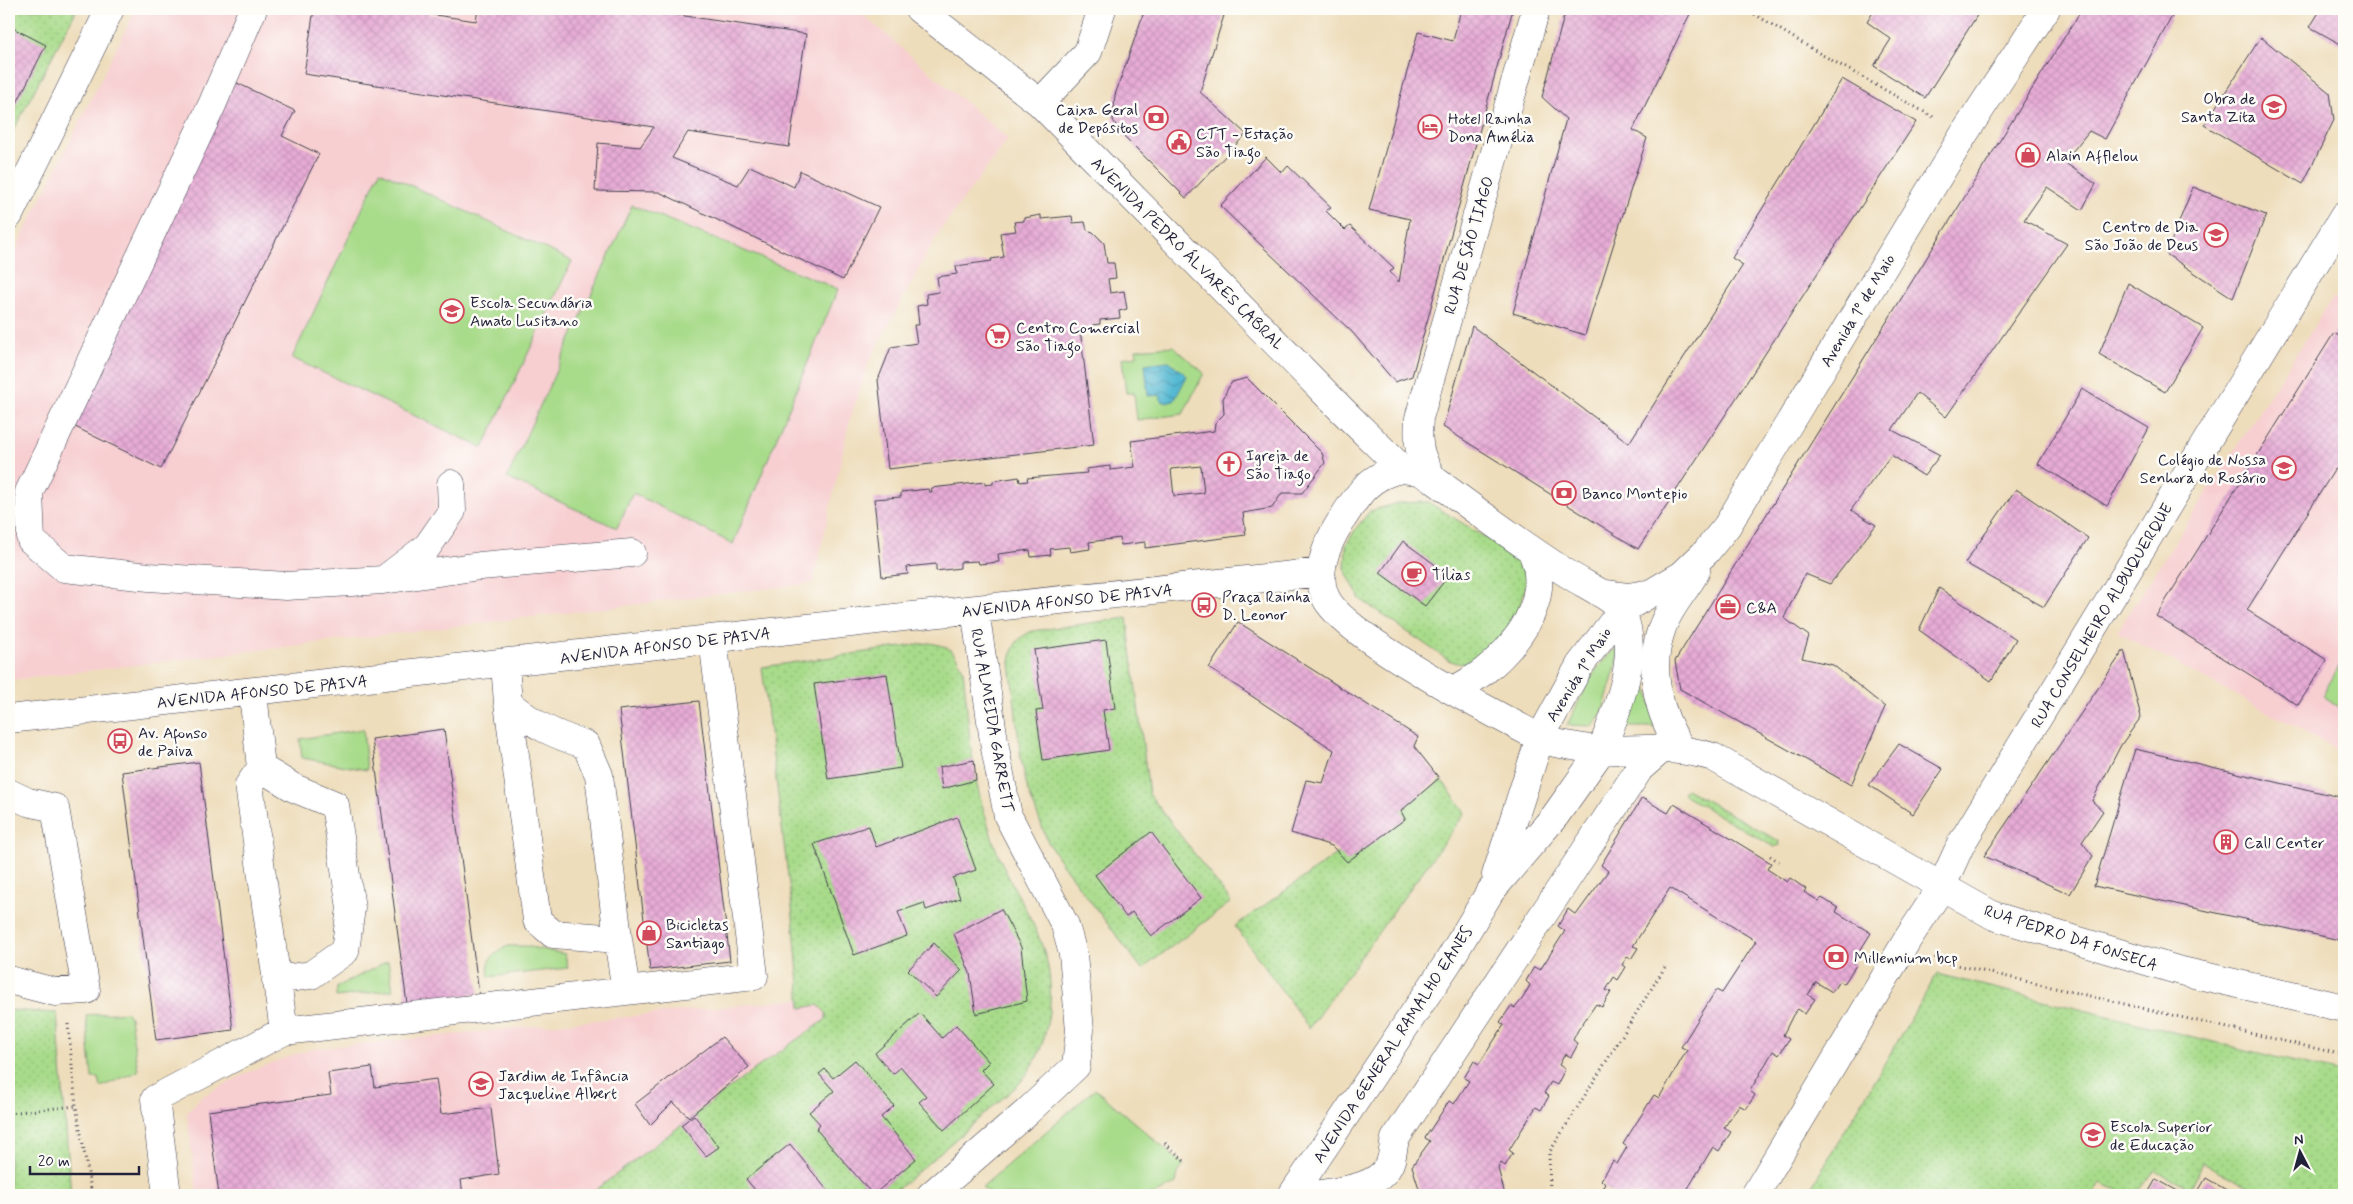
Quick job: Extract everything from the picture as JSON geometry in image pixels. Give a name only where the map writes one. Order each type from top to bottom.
[{"type":"street","points":[[9,215],[110,9]]},
{"type":"street","points":[[253,9],[212,105],[29,492],[31,540],[64,568],[149,577],[286,586],[383,580],[480,566],[632,553]]},
{"type":"street","name":"AVENIDA PEDRO ÁLVARES CABRAL","points":[[919,9],[1040,103],[1402,469]]},
{"type":"street","points":[[1040,103],[1088,52],[1102,9]]},
{"type":"street","name":"RUA DE SÃO TIAGO","points":[[1433,479],[1423,463],[1417,445],[1419,418],[1536,9]]},
{"type":"street","name":"Avenida 1º de Maio","points":[[1622,610],[1682,575],[1706,552],[1732,517],[1964,134],[2046,9]]},
{"type":"street","name":"RUA CONSELHEIRO ALBUQUERQUE","points":[[1755,1195],[1908,937],[1941,888],[1961,844],[2344,216]]},
{"type":"street","points":[[1321,572],[1335,531],[1354,500],[1372,479],[1386,472],[1402,469],[1419,471],[1433,479],[1532,551],[1600,593],[1622,610]]},
{"type":"street","points":[[383,580],[427,547],[452,511],[451,484]]},
{"type":"street","points":[[1453,690],[1467,684],[1490,668],[1511,646],[1525,623],[1536,598],[1538,572],[1532,551]]},
{"type":"street","points":[[1316,1195],[1369,1183],[1382,1176],[1390,1163],[1395,1138],[1635,774],[1650,757],[1672,749],[1656,686],[1657,647],[1662,626],[1706,552]]},
{"type":"street","name":"RUA PEDRO DA FONSECA","points":[[1321,572],[1325,597],[1343,618],[1373,642],[1453,690],[1540,738],[1554,743],[1601,751],[1672,749],[1712,757],[1941,888],[1994,916],[2177,970],[2344,1008]]},
{"type":"street","name":"AVENIDA AFONSO DE PAIVA","points":[[9,719],[1321,572]]},
{"type":"street","name":"Avenida 1º de Maio","points":[[1600,593],[1628,597],[1650,593]]},
{"type":"street","name":"RUA ALMEIDA GARRETT","points":[[931,1195],[1027,1112],[1076,1066],[1080,1030],[1073,954],[1065,925],[1008,816],[995,748],[975,610]]},
{"type":"street","name":"Avenida 1º Maio","points":[[1540,738],[1580,664],[1612,619],[1622,610],[1627,630],[1625,681],[1601,751]]},
{"type":"street","points":[[167,1195],[155,1099],[284,1031],[754,976],[713,639]]},
{"type":"street","points":[[505,664],[508,703],[538,920],[552,934],[618,939]]},
{"type":"street","points":[[253,692],[261,768],[248,785],[284,1031]]},
{"type":"street","points":[[508,703],[530,722],[555,735],[586,745],[599,776],[626,991]]},
{"type":"street","name":"AVENIDA GENERAL RAMALHO EANES","points":[[1490,892],[1540,738]]},
{"type":"street","name":"AVENIDA GENERAL RAMALHO EANES","points":[[1292,1195],[1447,964],[1490,892],[1555,816],[1601,751]]},
{"type":"street","points":[[261,768],[294,788],[335,805],[351,908],[345,951],[311,975],[276,980]]},
{"type":"street","points":[[9,793],[28,802],[55,808],[86,990],[55,992],[9,980]]},
{"type":"path","points":[[1746,9],[1819,53],[1964,134]]},
{"type":"path","points":[[1770,856],[1779,862]]},
{"type":"path","points":[[1908,937],[1939,961],[2344,1055]]},
{"type":"path","points":[[1550,1195],[1548,1153],[1664,967]]},
{"type":"path","points":[[67,1015],[76,1106],[92,1195]]},
{"type":"path","points":[[9,1113],[76,1106]]},
{"type":"path","points":[[1165,1143],[1184,1161]]},
{"type":"shaded area","name":"Escola Secundária Amato Lusitano","points":[[136,9],[856,9],[1008,139],[939,232],[870,359],[850,419],[813,583],[11,680],[9,670],[9,263]]},
{"type":"shaded area","name":"Colégio de Nossa Senhora do Rosário","points":[[2333,297],[2344,304],[2344,753],[2117,632]]},
{"type":"shaded area","name":"Jardim de Infância Jacqueline Albert","points":[[801,999],[802,1007],[820,1004],[826,1013],[826,1019],[755,1069],[589,1195],[197,1195],[187,1113],[201,1097],[251,1071],[284,1058],[312,1049]]},
{"type":"green space","points":[[9,9],[77,9],[9,139]]},
{"type":"green space","points":[[380,171],[572,261],[483,448],[292,358]]},
{"type":"green space","points":[[632,205],[838,289],[733,544],[633,493],[617,528],[507,478]]},
{"type":"green space","points":[[1173,346],[1204,373],[1183,414],[1137,420],[1134,393],[1126,393],[1122,358],[1137,356],[1136,349]]},
{"type":"green space","points":[[1428,502],[1517,556],[1521,560],[1526,573],[1525,588],[1520,605],[1500,638],[1488,651],[1475,660],[1462,664],[1448,660],[1360,599],[1345,570],[1346,545],[1370,511],[1399,503]]},
{"type":"green space","points":[[1127,618],[1149,794],[1231,902],[1142,969],[1062,864],[1048,842],[1028,791],[1021,759],[1010,663],[1016,644],[1022,637],[1032,631]]},
{"type":"green space","points":[[929,643],[951,650],[963,669],[972,752],[981,800],[1000,858],[1032,922],[1048,966],[1050,991],[1048,1019],[1044,1038],[1035,1061],[1019,1084],[891,1195],[589,1195],[755,1069],[826,1019],[826,1013],[818,1005],[801,1008],[793,916],[762,667]]},
{"type":"green space","points":[[1617,648],[1619,656],[1602,714],[1593,726],[1567,725],[1594,673]]},
{"type":"green space","points":[[2344,658],[2344,710],[2322,696]]},
{"type":"green space","points":[[1641,663],[1657,727],[1627,727],[1635,705]]},
{"type":"green space","points":[[363,729],[367,770],[302,758],[300,739]]},
{"type":"green space","points":[[1442,780],[1465,813],[1309,1028],[1235,926]]},
{"type":"green space","points":[[1686,789],[1779,841],[1780,845],[1774,847],[1685,796],[1683,792]]},
{"type":"green space","points":[[508,946],[525,946],[565,954],[568,968],[489,977],[488,971],[492,958],[498,951]]},
{"type":"green space","points":[[388,961],[393,990],[336,997],[337,987]]},
{"type":"green space","name":"Escola Superior de Educação","points":[[1937,974],[2344,1074],[2344,1195],[2264,1195],[2203,1163],[2190,1189],[2155,1170],[2136,1195],[2130,1195],[2100,1183],[2092,1195],[1807,1195]]},
{"type":"green space","points":[[9,1010],[57,1013],[71,1195],[9,1195]]},
{"type":"green space","points":[[127,1012],[130,1018],[138,1071],[101,1087],[99,1078],[92,1078],[86,1015]]},
{"type":"green space","points":[[1095,1089],[1184,1165],[1178,1173],[1176,1183],[1155,1195],[991,1195],[982,1187]]},
{"type":"water","points":[[1169,361],[1187,376],[1174,401],[1162,402],[1160,395],[1148,396],[1145,364]]},
{"type":"building","points":[[314,9],[429,9],[428,14],[476,21],[478,9],[638,9],[806,34],[789,147],[688,132],[672,158],[738,185],[750,166],[794,187],[800,171],[879,207],[843,280],[659,192],[595,191],[598,143],[640,147],[654,127],[304,74]]},
{"type":"building","points":[[1145,9],[1226,9],[1200,92],[1246,134],[1186,198],[1119,131],[1113,120],[1115,95]]},
{"type":"building","points":[[1461,9],[1513,9],[1412,376],[1395,382],[1352,332],[1220,206],[1266,157],[1282,173],[1288,166],[1331,207],[1326,211],[1345,230],[1350,226],[1394,268],[1390,272],[1399,282],[1410,219],[1369,210],[1418,32],[1453,41]]},
{"type":"building","points":[[1566,9],[1681,9],[1690,14],[1633,130],[1647,138],[1585,335],[1513,313],[1566,119],[1542,97]]},
{"type":"building","points":[[1875,9],[1981,9],[1925,98],[1874,66],[1891,39],[1867,22]]},
{"type":"building","points":[[2082,9],[2176,9],[2105,139],[2089,131],[2064,162],[2096,184],[2082,210],[2047,187],[2024,220],[2067,244],[1946,417],[1917,393],[1892,430],[1940,455],[1924,476],[1891,455],[1851,510],[1876,525],[1830,584],[1805,574],[1784,618],[1809,636],[1802,658],[1833,665],[1885,707],[1851,785],[1680,689],[1675,661]]},
{"type":"building","points":[[2321,9],[2344,9],[2344,46],[2310,27]]},
{"type":"building","points":[[9,26],[46,45],[14,109],[9,106]]},
{"type":"building","name":"Obra de Santa Zita","points":[[2261,37],[2330,93],[2334,120],[2303,184],[2204,125]]},
{"type":"building","points":[[1842,79],[1916,122],[1638,549],[1443,427],[1472,326],[1629,443],[1743,265],[1732,258]]},
{"type":"building","points":[[235,82],[295,111],[282,136],[319,154],[161,469],[65,422]]},
{"type":"building","name":"Centro de Dia São João de Deus","points":[[2193,187],[2266,215],[2233,298],[2166,254]]},
{"type":"building","name":"Centro Comercial São Tiago","points":[[1041,215],[1041,219],[1072,216],[1073,223],[1085,222],[1087,230],[1093,232],[1104,243],[1107,263],[1114,263],[1116,278],[1108,279],[1110,293],[1124,291],[1127,309],[1119,311],[1120,318],[1100,320],[1100,324],[1092,325],[1093,328],[1080,329],[1094,445],[888,469],[878,380],[891,347],[917,343],[914,325],[919,325],[917,306],[927,304],[926,294],[939,292],[937,277],[957,274],[956,266],[992,261],[991,259],[1004,257],[1000,233],[1016,231],[1014,222],[1024,221],[1024,218]]},
{"type":"building","points":[[2128,283],[2203,328],[2165,392],[2099,354]]},
{"type":"building","points":[[2334,333],[2344,339],[2344,475],[2335,469],[2247,610],[2327,660],[2298,705],[2156,616]]},
{"type":"building","points":[[1247,378],[1322,453],[1325,463],[1302,493],[1282,493],[1272,508],[1243,513],[1246,535],[1145,548],[1145,542],[1121,545],[1120,538],[1089,542],[1090,549],[1070,552],[1069,547],[1050,549],[1051,555],[1031,557],[1030,550],[998,554],[999,562],[979,564],[978,561],[960,562],[960,568],[936,571],[936,564],[907,567],[908,574],[882,577],[874,499],[901,497],[901,492],[928,489],[929,492],[932,492],[931,488],[985,482],[985,485],[993,484],[993,481],[1019,477],[1020,482],[1028,481],[1027,478],[1087,473],[1086,469],[1110,466],[1110,470],[1135,467],[1131,441],[1214,431],[1215,423],[1224,414],[1223,399],[1232,382]],"holes":[[[1201,466],[1204,493],[1174,496],[1171,469]]]},
{"type":"building","points":[[2082,389],[2149,428],[2107,506],[2038,464]]},
{"type":"building","points":[[2016,489],[2088,538],[2044,607],[1965,563]]},
{"type":"building","name":"Tílias","points":[[1403,541],[1449,575],[1425,606],[1380,573]]},
{"type":"building","points":[[1939,588],[2016,639],[1991,681],[1919,630]]},
{"type":"building","points":[[1238,622],[1418,737],[1414,746],[1439,778],[1401,811],[1405,819],[1347,862],[1332,846],[1291,833],[1306,780],[1323,783],[1334,750],[1209,668]]},
{"type":"building","points":[[1106,640],[1115,708],[1103,710],[1109,750],[1043,760],[1036,711],[1043,710],[1034,650]]},
{"type":"building","points":[[2124,650],[2141,717],[2121,745],[2092,801],[2103,811],[2082,842],[2093,856],[2070,894],[1984,856]]},
{"type":"building","points":[[887,674],[901,768],[828,779],[814,684]]},
{"type":"building","points":[[699,701],[730,961],[650,970],[619,710]]},
{"type":"building","points":[[444,729],[479,994],[407,1004],[372,739]]},
{"type":"building","points":[[1899,744],[1943,769],[1913,814],[1869,785]]},
{"type":"building","name":"Call Center","points":[[2135,749],[2344,798],[2344,941],[2094,886]]},
{"type":"building","points":[[974,760],[976,780],[942,789],[939,767]]},
{"type":"building","points":[[199,762],[233,1030],[156,1040],[122,772]]},
{"type":"building","points":[[1642,798],[1668,813],[1674,804],[1771,863],[1767,869],[1787,882],[1790,878],[1806,889],[1804,892],[1819,901],[1822,898],[1838,908],[1836,912],[1871,933],[1853,962],[1856,965],[1844,984],[1839,981],[1832,992],[1816,982],[1808,995],[1815,999],[1805,1014],[1798,1009],[1793,1015],[1783,1035],[1789,1039],[1779,1055],[1773,1051],[1750,1091],[1755,1095],[1746,1109],[1739,1105],[1724,1128],[1731,1132],[1719,1151],[1713,1147],[1687,1190],[1691,1192],[1689,1195],[1616,1195],[1603,1187],[1605,1184],[1601,1180],[1613,1161],[1617,1164],[1627,1147],[1623,1144],[1654,1095],[1659,1098],[1687,1050],[1681,1047],[1716,990],[1722,993],[1756,941],[1670,888],[1633,946],[1638,948],[1631,959],[1627,957],[1622,965],[1626,967],[1618,980],[1614,977],[1606,990],[1611,992],[1602,1007],[1596,1004],[1578,1030],[1573,1040],[1578,1044],[1571,1057],[1565,1054],[1559,1065],[1565,1069],[1557,1085],[1551,1082],[1544,1093],[1549,1096],[1541,1110],[1536,1107],[1509,1150],[1513,1153],[1505,1166],[1501,1163],[1498,1168],[1505,1195],[1421,1195],[1412,1166],[1430,1141],[1425,1138],[1449,1101],[1454,1104],[1469,1081],[1464,1078],[1474,1061],[1479,1064],[1504,1025],[1500,1022],[1511,1006],[1515,1008],[1523,998],[1530,985],[1526,981],[1534,967],[1540,970],[1565,931],[1558,926],[1568,909],[1576,915],[1608,871],[1601,865]]},
{"type":"building","points":[[957,817],[976,870],[953,878],[960,898],[926,910],[924,903],[898,912],[907,936],[854,955],[814,844],[869,826],[876,847]]},
{"type":"building","points":[[1151,832],[1201,898],[1151,936],[1132,912],[1126,917],[1095,875]]},
{"type":"building","points":[[1001,909],[1021,947],[1027,1001],[976,1014],[970,973],[954,934]]},
{"type":"building","points":[[934,943],[962,970],[936,997],[908,970]]},
{"type":"building","points":[[920,1013],[942,1038],[956,1025],[989,1062],[981,1070],[994,1084],[944,1130],[919,1102],[926,1096],[901,1067],[893,1074],[875,1053]]},
{"type":"building","points":[[722,1037],[749,1067],[689,1117],[673,1102],[650,1125],[635,1104]]},
{"type":"building","points":[[855,1060],[894,1106],[881,1117],[916,1159],[873,1195],[816,1129],[820,1124],[809,1112],[834,1091],[819,1074],[825,1069],[833,1078]]},
{"type":"building","points":[[372,1067],[375,1087],[436,1079],[441,1114],[491,1108],[499,1174],[461,1180],[463,1195],[219,1195],[208,1111],[331,1095],[328,1073]]},
{"type":"building","points":[[694,1115],[719,1147],[706,1156],[681,1125]]},
{"type":"building","points":[[790,1144],[831,1195],[759,1195],[746,1179]]},
{"type":"building","points":[[2206,1178],[2235,1195],[2196,1195]]},
{"type":"building","points":[[2156,1179],[2185,1195],[2147,1195]]},
{"type":"place","name":"Obra de Santa Zita","points":[[2274,107]]},
{"type":"place","name":"Caixa Geral de Depósitos","points":[[1156,118]]},
{"type":"place","name":"Hotel Rainha Dona Amélia","points":[[1430,127]]},
{"type":"place","name":"CTT - Estação São Tiago","points":[[1179,142]]},
{"type":"place","name":"Alain Afflelou","points":[[2028,155]]},
{"type":"place","name":"Centro de Dia São João de Deus","points":[[2216,235]]},
{"type":"place","name":"Escola Secundária Amato Lusitano","points":[[452,311]]},
{"type":"place","name":"Centro Comercial São Tiago","points":[[998,336]]},
{"type":"place","name":"Igreja de São Tiago","points":[[1229,464]]},
{"type":"place","name":"Colégio de Nossa Senhora do Rosário","points":[[2284,468]]},
{"type":"place","name":"Banco Montepio","points":[[1564,493]]},
{"type":"place","name":"Tílias","points":[[1414,574]]},
{"type":"place","name":"Praça Rainha D. Leonor","points":[[1204,605]]},
{"type":"place","name":"C&A","points":[[1728,607]]},
{"type":"place","name":"Av. Afonso de Paiva","points":[[120,741]]},
{"type":"place","name":"Call Center","points":[[2226,842]]},
{"type":"place","name":"Bicicletas Santiago","points":[[649,933]]},
{"type":"place","name":"Millennium bcp","points":[[1836,957]]},
{"type":"place","name":"Jardim de Infância Jacqueline Albert","points":[[481,1084]]},
{"type":"place","name":"Escola Superior de Educação","points":[[2093,1135]]}]
